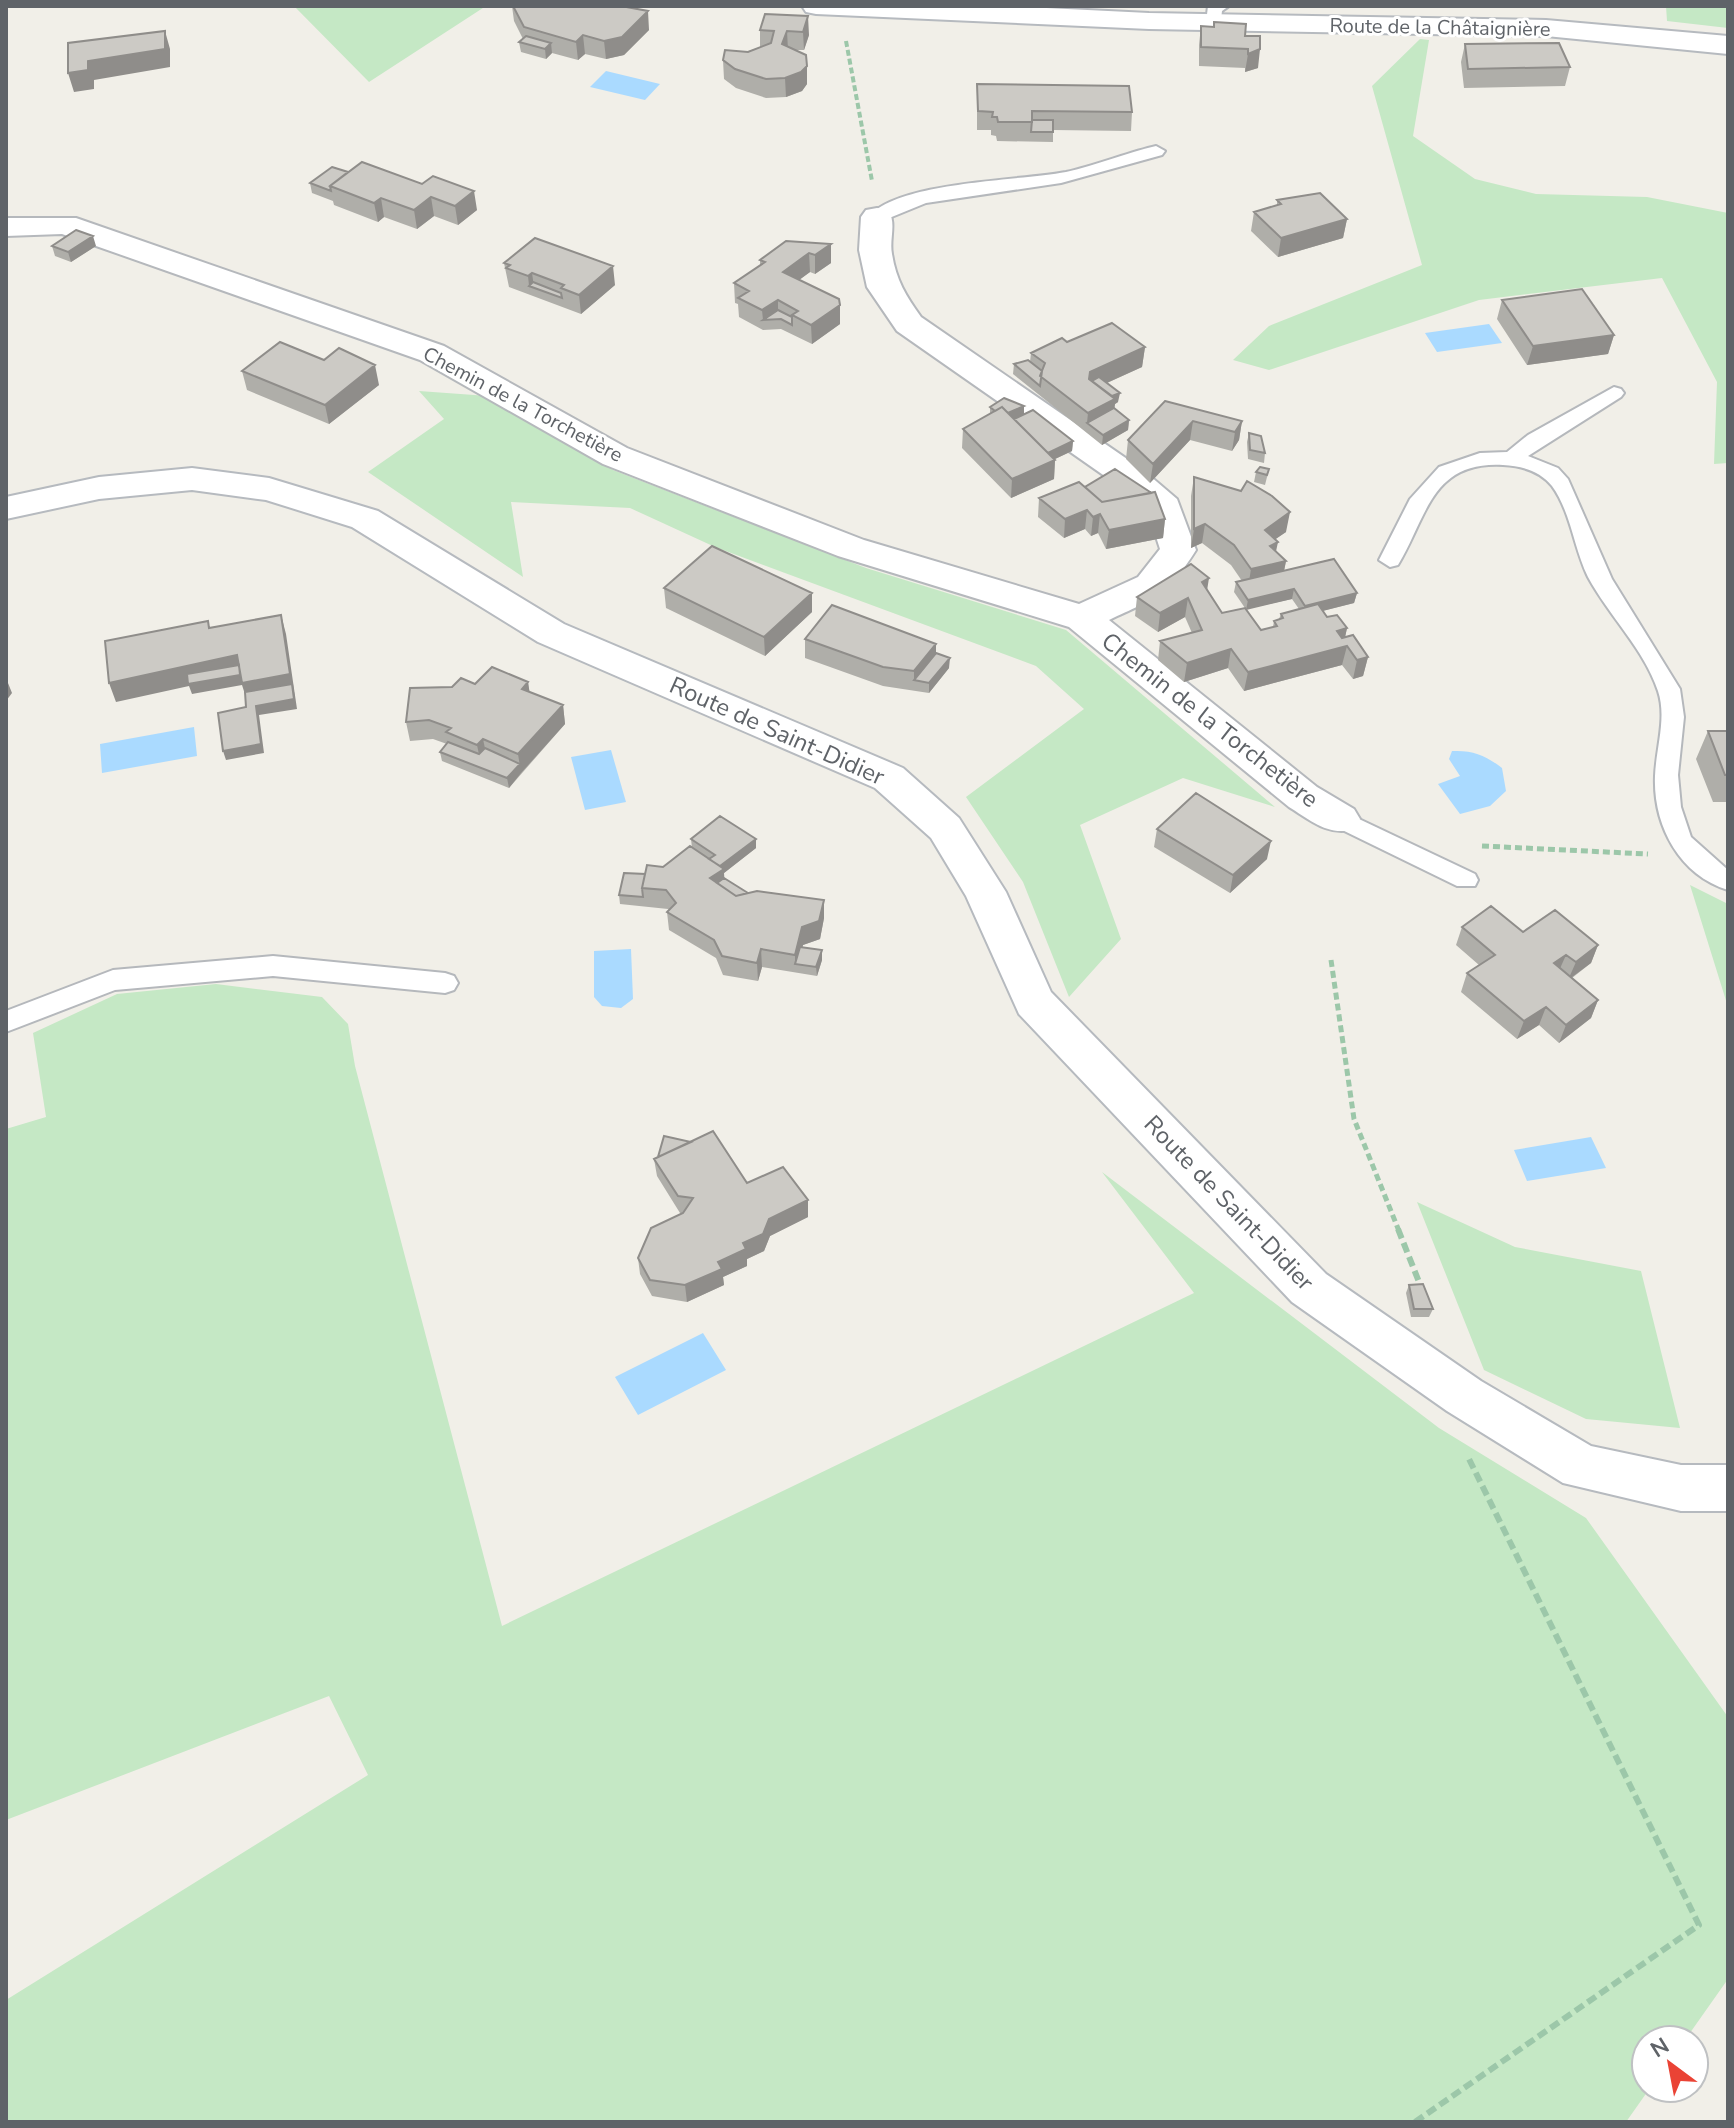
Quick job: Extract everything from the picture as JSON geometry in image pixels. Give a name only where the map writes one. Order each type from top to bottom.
[{"type":"street","name":"Route de la Châtaignière","points":[[824,7],[1217,14],[1546,28],[1728,45]]},
{"type":"street","name":"Chemin de la Torchetière","points":[[877,217],[875,250],[883,287],[909,324],[1097,454],[1164,507],[1178,550],[1151,586],[1082,618]]},
{"type":"street","name":"Chemin de la Torchetière","points":[[6,227],[65,225],[432,353],[615,456],[851,548],[1082,618],[1303,797],[1340,819]]},
{"type":"street","name":"Route de Saint-Didier","points":[[6,508],[99,488],[192,479],[269,489],[365,519],[551,633],[889,778],[945,828],[985,892],[1034,1002],[1309,1288],[1464,1396],[1581,1467],[1681,1488],[1728,1488]]},
{"type":"lane","points":[[877,217],[899,204],[945,192],[1062,178],[1156,151]]},
{"type":"lane","points":[[1513,458],[1535,440],[1614,393]]},
{"type":"lane","points":[[1390,560],[1404,525],[1436,479],[1488,458],[1513,458],[1544,467],[1561,482],[1599,577],[1672,698],[1664,789],[1675,830],[1693,857],[1728,881]]},
{"type":"lane","points":[[1340,819],[1466,880]]},
{"type":"lane","points":[[6,1022],[113,980],[273,966],[445,983]]},
{"type":"path","points":[[824,7],[845,33],[877,217]]},
{"type":"path","points":[[1471,846],[1693,857]]},
{"type":"path","points":[[1331,960],[1354,1119],[1423,1294]]},
{"type":"path","points":[[1415,2122],[1699,1925],[1466,1453]]},
{"type":"green space","points":[[294,6],[486,6],[369,82]]},
{"type":"green space","points":[[1666,6],[1728,6],[1728,28],[1667,21]]},
{"type":"green space","points":[[1420,39],[1429,40],[1413,136],[1475,179],[1536,194],[1647,197],[1728,213],[1728,463],[1714,464],[1717,382],[1662,278],[1479,300],[1269,370],[1233,360],[1269,326],[1422,265],[1372,86]]},
{"type":"green space","points":[[419,391],[488,396],[613,470],[866,568],[1066,630],[1275,807],[1183,778],[1080,825],[1121,939],[1069,997],[1023,882],[966,797],[1084,709],[1036,666],[715,547],[630,508],[511,502],[523,577],[368,472],[444,419]]},
{"type":"green space","points":[[1690,885],[1728,904],[1728,1007]]},
{"type":"green space","points":[[216,984],[322,997],[348,1024],[355,1066],[502,1626],[1194,1293],[1102,1172],[1439,1428],[1586,1518],[1728,1717],[1728,1979],[1696,2024],[1630,2024],[1630,2104],[1639,2104],[1626,2122],[6,2122],[6,2000],[368,1775],[329,1696],[6,1820],[6,1129],[46,1117],[33,1033],[117,994]]},
{"type":"green space","points":[[1417,1202],[1515,1247],[1641,1271],[1680,1428],[1586,1419],[1484,1370]]},
{"type":"water","points":[[606,71],[660,84],[645,100],[590,87]]},
{"type":"water","points":[[1489,324],[1502,343],[1437,352],[1425,333]]},
{"type":"water","points":[[194,727],[197,756],[102,773],[100,744]]},
{"type":"water","points":[[611,750],[626,802],[585,810],[571,757]]},
{"type":"water","points":[[1452,751],[1478,754],[1502,768],[1506,791],[1490,806],[1460,814],[1438,784],[1460,776],[1449,759]]},
{"type":"water","points":[[631,949],[633,999],[621,1008],[602,1006],[594,997],[594,951]]},
{"type":"water","points":[[1591,1137],[1606,1168],[1527,1181],[1514,1150]]},
{"type":"water","points":[[703,1333],[726,1370],[638,1415],[615,1377]]},
{"type":"building","points":[[513,6],[621,6],[648,11],[622,37],[604,41],[583,35],[576,42],[524,27]]},
{"type":"building","points":[[765,14],[808,16],[803,32],[787,31],[782,44],[806,55],[807,66],[801,72],[785,78],[766,79],[735,69],[723,60],[725,50],[748,52],[771,43],[774,31],[760,30]]},
{"type":"building","points":[[1214,22],[1246,24],[1245,36],[1260,36],[1260,49],[1248,54],[1248,49],[1201,47],[1201,26],[1214,27]]},
{"type":"building","points":[[165,31],[165,49],[88,61],[88,70],[68,73],[68,43]]},
{"type":"building","points":[[526,36],[551,43],[545,49],[519,42]]},
{"type":"building","points":[[1559,43],[1570,67],[1468,69],[1465,44]]},
{"type":"building","points":[[977,84],[1129,86],[1132,112],[1032,111],[1032,122],[998,122],[997,117],[992,117],[993,112],[978,111]]},
{"type":"building","points":[[1032,120],[1053,120],[1053,132],[1031,132]]},
{"type":"building","points":[[362,162],[422,184],[433,176],[474,191],[455,206],[431,197],[414,210],[381,198],[374,203],[330,186]]},
{"type":"building","points":[[332,167],[348,172],[330,186],[331,191],[310,183]]},
{"type":"building","points":[[1320,193],[1347,219],[1281,238],[1254,212],[1281,204],[1277,200]]},
{"type":"building","points":[[76,230],[93,236],[68,252],[52,246]]},
{"type":"building","points":[[535,238],[613,266],[579,295],[561,288],[564,285],[532,273],[528,276],[506,268],[510,265],[504,263]]},
{"type":"building","points":[[786,241],[831,244],[815,255],[809,253],[783,272],[839,299],[840,305],[811,325],[792,315],[798,311],[778,300],[762,310],[738,298],[749,291],[734,283],[765,262],[760,260]]},
{"type":"building","points":[[533,282],[561,293],[562,298],[529,286]]},
{"type":"building","points":[[1582,289],[1614,335],[1533,346],[1502,300]]},
{"type":"building","points":[[778,310],[792,317],[792,325],[781,319],[763,320]]},
{"type":"building","points":[[1112,323],[1145,347],[1090,372],[1089,379],[1115,399],[1088,413],[1040,376],[1045,363],[1031,353],[1062,338],[1067,342]]},
{"type":"building","points":[[280,342],[324,360],[339,348],[375,365],[325,405],[242,371]]},
{"type":"building","points":[[1028,360],[1042,371],[1040,386],[1014,364]]},
{"type":"building","points":[[1099,377],[1120,393],[1112,396],[1092,381]]},
{"type":"building","points":[[1004,398],[1024,406],[1008,413],[1002,407],[995,411],[990,407]]},
{"type":"building","points":[[1165,401],[1242,421],[1235,432],[1193,421],[1153,464],[1128,440]]},
{"type":"building","points":[[1002,407],[1055,460],[1012,479],[963,429]]},
{"type":"building","points":[[1114,408],[1129,420],[1103,435],[1087,423]]},
{"type":"building","points":[[1033,410],[1073,441],[1048,453],[1014,419]]},
{"type":"building","points":[[1249,433],[1261,436],[1265,453],[1250,450]]},
{"type":"building","points":[[1260,467],[1269,469],[1267,475],[1256,472]]},
{"type":"building","points":[[1115,469],[1151,493],[1102,502],[1085,487]]},
{"type":"building","points":[[1194,477],[1241,491],[1247,481],[1272,496],[1290,512],[1265,530],[1278,542],[1270,546],[1286,561],[1251,569],[1234,545],[1205,524],[1194,529]]},
{"type":"building","points":[[1079,482],[1102,502],[1155,492],[1165,519],[1109,530],[1100,514],[1093,517],[1087,510],[1065,519],[1039,498]]},
{"type":"building","points":[[712,546],[812,593],[764,637],[664,588]]},
{"type":"building","points":[[1334,559],[1357,593],[1305,606],[1294,589],[1248,600],[1236,582]]},
{"type":"building","points":[[1191,564],[1209,578],[1202,582],[1222,613],[1245,608],[1261,630],[1277,626],[1274,621],[1283,618],[1281,614],[1318,604],[1327,617],[1337,615],[1347,628],[1337,631],[1342,638],[1353,635],[1368,657],[1357,660],[1347,646],[1248,672],[1231,649],[1187,663],[1160,641],[1202,630],[1188,598],[1160,613],[1137,597]]},
{"type":"building","points":[[832,605],[936,644],[914,671],[883,667],[805,639]]},
{"type":"building","points":[[281,615],[290,674],[242,683],[237,655],[109,683],[105,641],[208,621],[209,628]]},
{"type":"building","points":[[936,653],[950,658],[929,683],[914,680]]},
{"type":"building","points":[[239,665],[240,675],[188,684],[187,674]]},
{"type":"building","points":[[492,667],[528,682],[522,689],[563,705],[518,754],[483,739],[477,745],[446,732],[451,728],[429,720],[406,722],[410,688],[452,687],[461,678],[475,684]]},
{"type":"building","points":[[292,684],[294,699],[256,706],[261,744],[223,751],[218,713],[246,707],[245,692]]},
{"type":"building","points":[[1708,731],[1728,731],[1728,775],[1725,775]]},
{"type":"building","points":[[448,742],[479,754],[485,748],[520,764],[507,778],[440,752]]},
{"type":"building","points":[[1196,793],[1271,841],[1233,875],[1157,829]]},
{"type":"building","points":[[720,816],[756,839],[720,866],[709,859],[715,855],[691,839]]},
{"type":"building","points":[[690,846],[724,869],[710,878],[736,896],[757,891],[824,900],[819,921],[802,927],[795,955],[761,949],[757,963],[722,956],[714,940],[667,912],[676,903],[666,890],[642,888],[647,865],[663,867]]},
{"type":"building","points":[[624,873],[645,874],[643,897],[619,895]]},
{"type":"building","points":[[724,878],[748,893],[736,896],[717,883]]},
{"type":"building","points":[[1491,906],[1523,932],[1555,910],[1598,945],[1576,962],[1566,955],[1554,963],[1598,1000],[1566,1025],[1546,1007],[1524,1021],[1467,973],[1495,955],[1462,927]]},
{"type":"building","points":[[800,947],[822,950],[816,967],[795,964]]},
{"type":"building","points":[[713,1131],[747,1183],[783,1167],[808,1200],[769,1219],[763,1234],[743,1243],[746,1249],[718,1262],[722,1269],[685,1285],[650,1280],[638,1258],[651,1228],[683,1213],[693,1198],[678,1196],[654,1159]]},
{"type":"building","points":[[664,1136],[691,1142],[658,1157]]},
{"type":"building","points":[[1423,1284],[1433,1309],[1414,1309],[1409,1285]]}]
